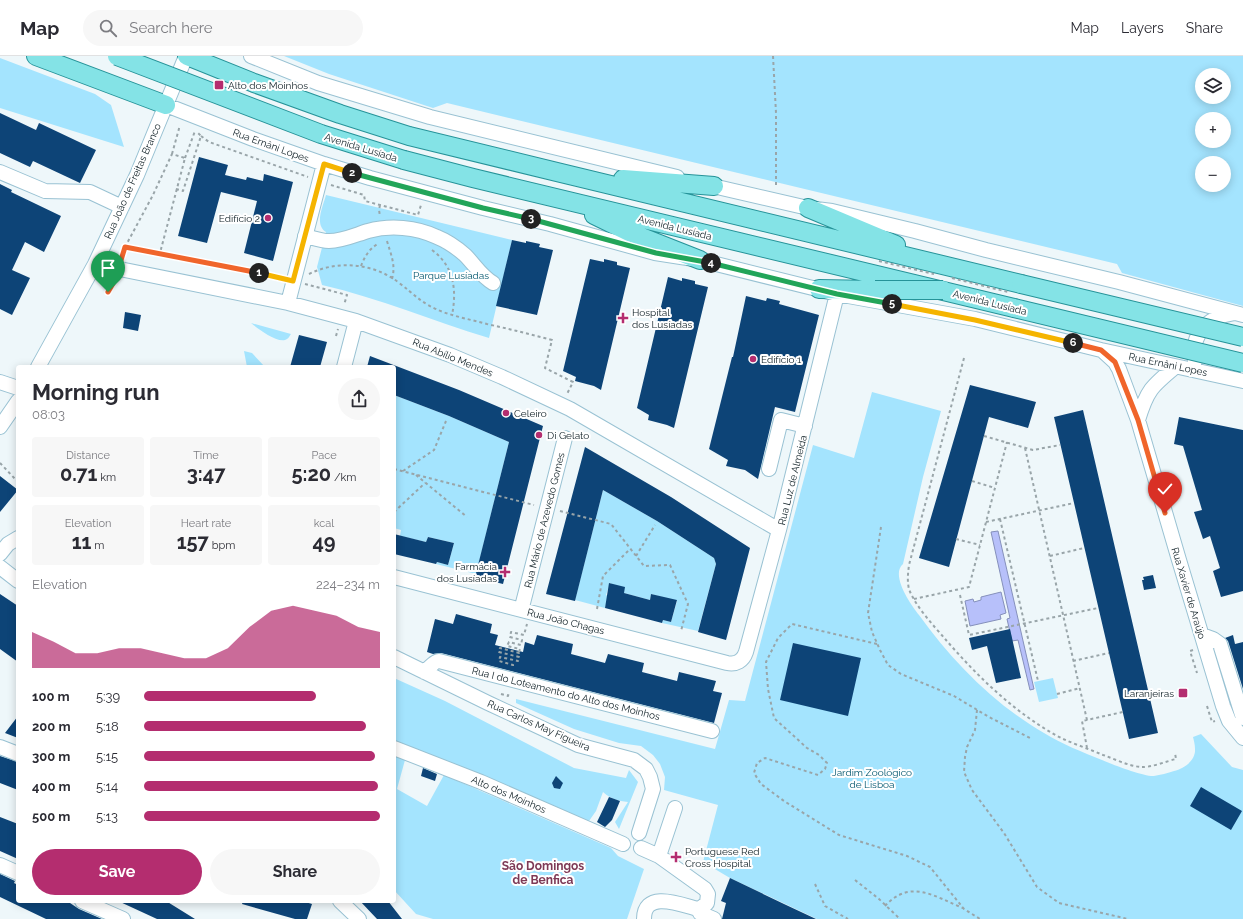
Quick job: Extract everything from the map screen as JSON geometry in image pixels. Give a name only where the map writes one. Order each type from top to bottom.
[{"type":"main road","points":[[36,56],[166,104]]},
{"type":"main road","name":"Avenida Lusíada","points":[[117,56],[321,134],[404,160],[561,199],[876,282],[944,290],[1243,363]]},
{"type":"main road","points":[[186,56],[340,114],[409,136],[561,173],[883,246],[952,267],[1243,337]]},
{"type":"main road","points":[[561,173],[714,186]]},
{"type":"main road","points":[[561,199],[629,232],[700,260]]},
{"type":"main road","points":[[808,208],[883,246]]},
{"type":"main road","points":[[819,289],[876,282]]},
{"type":"street","name":"Rua João de Freitas Branco","points":[[39,365],[95,264],[137,175],[186,56]]},
{"type":"street","points":[[251,56],[318,83],[430,117],[714,186],[908,229],[986,250],[1119,282],[1238,314]]},
{"type":"street","name":"Rua Ernâni Lopes","points":[[166,104],[253,139],[324,164],[424,193],[550,224],[656,253],[700,260],[837,294],[975,320],[1175,367],[1243,381]]},
{"type":"street","points":[[288,302],[324,164]]},
{"type":"street","points":[[0,172],[45,191],[90,192],[122,207]]},
{"type":"street","points":[[305,236],[327,241],[342,239],[383,228],[417,230],[437,237],[455,247],[482,276],[493,283]]},
{"type":"street","name":"Rua Abílio Mendes","points":[[95,264],[288,302],[356,321],[450,355],[556,401],[779,530]]},
{"type":"street","name":"Rua Luz de Almeida","points":[[738,662],[745,656],[779,530],[837,294]]},
{"type":"street","points":[[1198,371],[1194,360],[1194,348],[1197,337],[1203,327],[1212,319],[1222,314],[1238,314]]},
{"type":"street","points":[[345,365],[356,321]]},
{"type":"street","name":"Rua Xavier de Araújo","points":[[1101,350],[1115,362],[1119,369],[1138,420],[1223,706],[1229,721],[1243,737]]},
{"type":"street","points":[[1138,420],[1147,394],[1157,382],[1175,367]]},
{"type":"street","points":[[0,382],[16,387]]},
{"type":"street","points":[[0,427],[16,405]]},
{"type":"street","points":[[768,468],[782,420],[805,426]]},
{"type":"street","name":"Rua Mário de Azevedo Gomes","points":[[523,603],[565,438]]},
{"type":"street","points":[[0,554],[8,544],[16,539]]},
{"type":"street","points":[[0,567],[16,579]]},
{"type":"street","name":"Rua João Chagas","points":[[396,578],[727,663],[738,662]]},
{"type":"street","points":[[1202,635],[1213,639],[1220,644],[1243,718]]},
{"type":"street","name":"Rua Carlos May Figueira","points":[[396,658],[578,745],[626,757],[634,760],[646,769],[653,789],[639,833],[643,840],[641,848]]},
{"type":"street","name":"Rua I do Loteamento do Alto dos Moinhos","points":[[424,672],[436,661],[439,661],[712,731]]},
{"type":"street","points":[[0,747],[16,753]]},
{"type":"street","name":"Alto dos Moinhos","points":[[396,749],[481,782],[623,844]]},
{"type":"street","points":[[659,856],[675,808]]},
{"type":"street","points":[[639,833],[631,831],[624,836],[623,844],[627,850],[634,852],[641,848],[659,856],[705,889],[708,894],[707,903],[698,909]]},
{"type":"street","points":[[0,865],[16,872]]},
{"type":"street","points":[[644,919],[645,911],[656,901],[667,901],[698,909],[700,913],[714,919]]},
{"type":"street","points":[[87,903],[123,919]]},
{"type":"street","points":[[342,903],[359,919]]},
{"type":"path","points":[[773,56],[776,113],[776,200]]},
{"type":"path","points":[[108,292],[115,280],[125,247],[153,195],[172,154],[179,124],[185,127]]},
{"type":"path","points":[[190,129],[196,131],[209,142],[280,168],[364,194],[365,201],[418,215],[424,193]]},
{"type":"path","points":[[160,253],[185,158],[196,131]]},
{"type":"path","points":[[176,189],[183,191],[201,136]]},
{"type":"path","points":[[172,154],[185,158]]},
{"type":"path","points":[[392,279],[394,263],[386,239],[393,238]]},
{"type":"path","points":[[125,247],[230,266],[293,281],[318,269],[347,265],[361,266],[372,269],[392,279],[431,307],[452,315],[552,340],[545,368],[573,382],[567,394]]},
{"type":"path","points":[[361,266],[364,256],[372,247]]},
{"type":"path","points":[[430,248],[441,259],[453,282],[455,292],[452,315]]},
{"type":"path","points":[[964,358],[909,564],[909,587],[914,599],[937,629],[964,660],[997,693],[1038,724],[1062,738],[1130,764],[1142,767],[1176,759],[1175,753]]},
{"type":"path","points":[[403,471],[434,450],[446,421]]},
{"type":"path","points":[[984,436],[1033,450],[1060,444]]},
{"type":"path","points":[[914,599],[970,587],[1008,442]]},
{"type":"path","points":[[1025,448],[1087,720]]},
{"type":"path","points":[[0,463],[16,480]]},
{"type":"path","points":[[396,469],[611,524],[644,566],[670,565],[688,604],[681,631]]},
{"type":"path","points":[[415,475],[467,517]]},
{"type":"path","points":[[972,482],[996,488]]},
{"type":"path","points":[[396,510],[425,483]]},
{"type":"path","points":[[986,522],[1074,503]]},
{"type":"path","points":[[1000,519],[1038,681]]},
{"type":"path","points":[[636,556],[655,525]]},
{"type":"path","points":[[881,527],[868,613],[872,632],[888,665],[901,674],[954,696],[989,717],[1032,739]]},
{"type":"path","points":[[956,539],[980,545]]},
{"type":"path","points":[[1050,556],[1084,548]]},
{"type":"path","points":[[597,609],[603,576],[630,549]]},
{"type":"path","points":[[960,594],[969,635],[1098,608]]},
{"type":"path","points":[[512,669],[513,665],[499,661],[500,657],[518,662],[519,657],[499,652],[500,648],[519,653],[520,649],[507,646],[508,642],[521,645],[522,640],[510,637],[511,632],[524,635],[527,624],[523,623]]},
{"type":"path","points":[[877,644],[792,624],[778,638],[766,662],[768,689],[774,718],[807,748],[819,755],[827,763],[825,769],[818,775],[785,763],[765,758],[757,763],[754,773],[761,784],[784,801],[839,835],[907,856],[930,867],[964,909]]},
{"type":"path","points":[[1073,661],[1109,653]]},
{"type":"path","points":[[1193,660],[1197,673]]},
{"type":"path","points":[[1057,694],[1080,688]]},
{"type":"path","points":[[1207,706],[1211,718]]},
{"type":"path","points":[[977,710],[975,730],[967,747],[964,772],[972,790],[1004,833],[1037,887],[1059,903],[1128,919]]},
{"type":"path","points":[[1087,748],[1082,721],[1123,712]]},
{"type":"path","points":[[855,880],[900,919]]},
{"type":"path","points":[[815,884],[826,906],[848,919]]},
{"type":"path","points":[[885,906],[896,896],[909,891],[924,892],[964,909],[980,919]]},
{"type":"green space","points":[[284,56],[1243,56],[1243,306],[1122,273],[1117,264],[447,103],[433,108],[329,74]]},
{"type":"green space","points":[[0,58],[95,94],[111,105],[124,147],[0,108]]},
{"type":"green space","name":"Parque Lusíadas","points":[[326,195],[512,240],[489,338],[364,296],[322,285],[317,267],[326,232],[322,229],[320,215]]},
{"type":"green space","points":[[251,323],[291,334],[287,339],[279,340],[268,335]]},
{"type":"green space","points":[[244,351],[252,353],[263,365],[247,365]]},
{"type":"green space","name":"Jardim Zoológico de Lisboa","points":[[872,392],[941,411],[899,575],[903,590],[915,610],[946,649],[976,681],[1008,709],[1026,722],[1065,744],[1120,767],[1154,776],[1178,770],[1189,763],[1194,757],[1195,753],[1193,737],[1201,734],[1232,767],[1243,770],[1243,919],[817,919],[730,878],[703,862],[718,805],[664,790],[665,777],[660,764],[653,755],[641,746],[619,743],[574,729],[516,703],[516,699],[715,749],[729,700],[745,701],[813,445],[854,458]]},
{"type":"green space","points":[[396,396],[449,416],[509,442],[476,574],[436,564],[437,562],[448,565],[454,543],[428,537],[426,542],[400,536],[401,530],[396,529]]},
{"type":"green space","points":[[603,490],[657,521],[714,558],[716,564],[698,631],[662,623],[663,620],[671,622],[677,601],[651,594],[650,600],[624,593],[610,583],[606,595],[608,596],[605,608],[575,600]]},
{"type":"green space","points":[[1053,678],[1058,698],[1039,702],[1034,682]]},
{"type":"green space","points":[[396,679],[445,701],[574,768],[626,778],[629,770],[638,782],[619,829],[615,822],[628,802],[615,799],[603,792],[596,811],[589,821],[396,744]]},
{"type":"green space","points":[[396,757],[405,760],[397,789],[427,806],[444,775],[611,848],[618,856],[644,869],[627,919],[433,919],[416,914],[396,892]]},
{"type":"shaded area","points":[[998,531],[1034,689],[1030,690],[1018,640],[1012,641],[1007,619],[1010,618],[991,532]]},
{"type":"shaded area","points":[[1001,592],[1006,613],[1000,615],[1001,619],[970,626],[965,601],[973,599],[974,602],[981,600],[981,597]]},
{"type":"building","points":[[0,113],[36,130],[39,123],[96,150],[80,183],[33,161],[30,167],[0,153]]},
{"type":"building","name":"Edifício 2","points":[[199,157],[228,165],[225,175],[246,180],[247,177],[263,181],[264,174],[293,182],[273,261],[244,253],[257,201],[221,192],[207,243],[178,236]]},
{"type":"building","points":[[0,184],[12,190],[11,192],[61,216],[44,252],[25,242],[12,270],[30,278],[12,315],[0,309]]},
{"type":"building","points":[[512,240],[540,244],[539,247],[553,250],[537,315],[496,306]]},
{"type":"building","points":[[590,259],[604,262],[604,259],[617,262],[617,265],[630,268],[601,390],[594,386],[575,381],[576,377],[563,371]]},
{"type":"building","points":[[668,277],[682,281],[682,278],[695,281],[695,284],[708,287],[674,428],[648,420],[649,415],[637,408]]},
{"type":"building","points":[[746,296],[766,301],[767,298],[780,301],[779,304],[819,315],[795,412],[775,407],[758,479],[745,470],[726,466],[728,460],[709,449],[733,357]]},
{"type":"building","points":[[125,312],[141,315],[138,331],[123,328]]},
{"type":"building","points":[[299,335],[327,342],[321,365],[291,365]]},
{"type":"building","points":[[370,356],[394,365],[368,365]]},
{"type":"building","points":[[396,366],[459,390],[543,426],[503,584],[475,577],[509,442],[449,416],[396,396]]},
{"type":"building","points":[[970,385],[1036,402],[1028,428],[989,417],[949,567],[919,558]]},
{"type":"building","points":[[1083,410],[1158,733],[1129,739],[1054,417]]},
{"type":"building","points":[[1179,417],[1243,430],[1243,591],[1221,597],[1213,571],[1220,568],[1210,536],[1203,539],[1194,512],[1202,510],[1183,446],[1174,444]]},
{"type":"building","points":[[585,447],[671,497],[750,548],[726,640],[698,632],[716,564],[714,558],[657,521],[603,490],[575,601],[546,594]]},
{"type":"building","points":[[0,476],[16,488],[16,492],[0,512]]},
{"type":"building","points":[[396,534],[426,542],[428,537],[454,543],[448,565],[437,562],[436,564],[396,554]]},
{"type":"building","points":[[1153,575],[1156,588],[1144,590],[1142,580],[1144,580],[1143,577]]},
{"type":"building","points":[[609,583],[625,587],[624,593],[650,600],[651,594],[677,600],[671,622],[663,620],[662,623],[605,608]]},
{"type":"building","points":[[0,594],[16,605],[16,661],[0,649]]},
{"type":"building","points":[[456,614],[492,624],[490,633],[498,635],[495,645],[523,652],[525,642],[534,645],[537,635],[573,644],[571,654],[605,663],[608,654],[644,663],[642,672],[677,681],[679,672],[716,681],[713,691],[722,693],[714,723],[441,653],[433,654],[427,652],[435,619],[453,624]]},
{"type":"building","points":[[1010,629],[1021,678],[996,683],[987,646],[972,650],[969,638]]},
{"type":"building","points":[[1233,635],[1235,644],[1243,642],[1243,689],[1228,641],[1225,638]]},
{"type":"building","points":[[793,643],[861,658],[848,716],[780,700]]},
{"type":"building","points":[[16,719],[16,737],[5,733]]},
{"type":"building","points":[[0,756],[16,761],[16,789],[0,783]]},
{"type":"building","points":[[423,768],[437,774],[435,781],[421,776]]},
{"type":"building","points":[[556,776],[563,783],[560,789],[554,788],[552,783]]},
{"type":"building","points":[[1201,787],[1242,811],[1231,830],[1190,806]]},
{"type":"building","points":[[609,797],[620,801],[612,820],[605,827],[597,822]]},
{"type":"building","points":[[0,817],[16,823],[16,858],[0,851]]},
{"type":"building","points":[[0,874],[15,881],[16,903],[70,903],[79,909],[102,919],[46,919],[0,897]]},
{"type":"building","points":[[730,878],[816,919],[722,919],[726,903],[721,901]]},
{"type":"building","points":[[122,903],[169,903],[195,919],[157,919]]},
{"type":"building","points":[[362,903],[390,903],[402,919],[377,919]]},
{"type":"building","points":[[242,904],[312,904],[307,919],[295,919]]},
{"type":"place","name":"Alto dos Moinhos","points":[[219,85]]},
{"type":"place","name":"Edifício 2","points":[[268,218]]},
{"type":"place","name":"Hospital dos Lusíadas","points":[[623,318]]},
{"type":"place","name":"Edifício 1","points":[[753,359]]},
{"type":"place","name":"Celeiro","points":[[506,413]]},
{"type":"place","name":"Di Gelato","points":[[539,435]]},
{"type":"place","name":"Farmácia dos Lusíadas","points":[[505,572]]},
{"type":"place","name":"Laranjeiras","points":[[1183,693]]},
{"type":"place","name":"Portuguese Red Cross Hospital","points":[[676,857]]},
{"type":"district","name":"São Domingos de Benfica","points":[[543,873]]},
{"type":"route","points":[[108,292],[115,280],[125,247],[230,266],[293,281],[324,164],[424,193],[550,224],[656,253],[700,260],[837,294],[975,320],[1101,350],[1110,356],[1119,369],[1138,420],[1165,513]]}]
